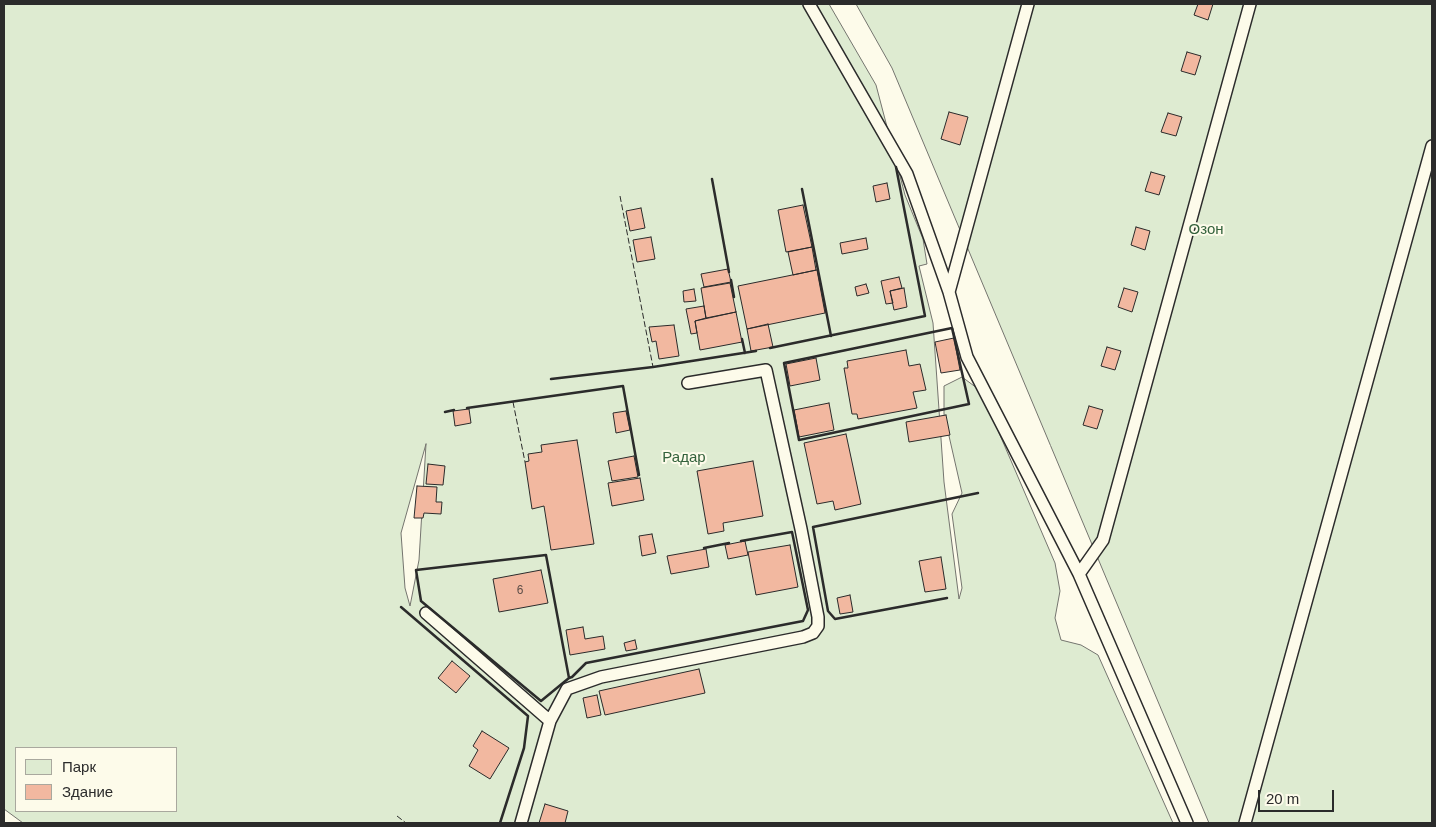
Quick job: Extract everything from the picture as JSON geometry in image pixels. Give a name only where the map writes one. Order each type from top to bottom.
[{"type":"lane","points":[[949,292],[1028,4]]},
{"type":"lane","points":[[1080,574],[1103,540],[1250,4]]},
{"type":"lane","points":[[811,5],[907,174],[949,292],[967,357],[1080,574],[1187,823]]},
{"type":"lane","points":[[1245,823],[1432,146]]},
{"type":"lane","points":[[521,823],[550,721],[567,689],[601,677],[803,637],[813,633],[818,626],[802,530],[766,370],[688,383]]},
{"type":"lane","points":[[426,614],[550,721]]},
{"type":"green space","name":"Радар","points":[[4,4],[829,4],[876,85],[905,195],[923,239],[927,264],[919,266],[933,323],[944,482],[959,599],[962,588],[952,514],[962,493],[944,414],[944,386],[962,377],[981,391],[1055,563],[1060,591],[1055,618],[1061,640],[1081,645],[1098,655],[1173,823],[23,823],[4,809]],"holes":[[[426,444],[419,560],[410,606],[405,588],[401,533]]]},
{"type":"green space","name":"Озон","points":[[856,4],[1432,4],[1432,823],[1209,823],[892,68]]},
{"type":"building","points":[[1198,4],[1213,4],[1208,20],[1194,15]]},
{"type":"building","points":[[1187,52],[1201,56],[1195,75],[1181,71]]},
{"type":"building","points":[[949,112],[968,117],[960,145],[941,139]]},
{"type":"building","points":[[1168,113],[1182,117],[1176,136],[1161,132]]},
{"type":"building","points":[[1151,172],[1165,176],[1159,195],[1145,191]]},
{"type":"building","points":[[887,183],[890,199],[876,202],[873,186]]},
{"type":"building","points":[[803,205],[812,247],[786,252],[778,210]]},
{"type":"building","points":[[641,208],[645,228],[630,231],[626,211]]},
{"type":"building","points":[[1136,227],[1150,231],[1145,250],[1131,245]]},
{"type":"building","points":[[651,237],[655,259],[637,262],[633,240]]},
{"type":"building","points":[[866,238],[868,249],[842,254],[840,243]]},
{"type":"building","points":[[812,247],[816,270],[793,275],[788,252]]},
{"type":"building","points":[[728,269],[731,282],[704,287],[701,274]]},
{"type":"building","points":[[817,270],[825,313],[747,329],[738,286]]},
{"type":"building","points":[[899,277],[902,288],[890,291],[893,303],[886,304],[881,281]]},
{"type":"building","points":[[730,283],[736,312],[706,318],[701,288]]},
{"type":"building","points":[[866,284],[869,293],[857,296],[855,287]]},
{"type":"building","points":[[904,288],[907,307],[894,310],[890,291]]},
{"type":"building","points":[[1124,288],[1138,292],[1132,312],[1118,307]]},
{"type":"building","points":[[694,289],[696,301],[684,302],[683,291]]},
{"type":"building","points":[[704,306],[706,318],[695,321],[697,333],[691,334],[686,309]]},
{"type":"building","points":[[736,312],[742,342],[700,350],[695,321]]},
{"type":"building","points":[[768,324],[773,347],[751,351],[747,329]]},
{"type":"building","points":[[674,325],[679,356],[659,359],[656,341],[652,342],[649,327]]},
{"type":"building","points":[[954,338],[960,370],[941,373],[935,342]]},
{"type":"building","points":[[1107,347],[1121,351],[1115,370],[1101,366]]},
{"type":"building","points":[[906,350],[909,366],[920,364],[926,390],[913,392],[917,408],[858,419],[857,414],[852,414],[844,368],[848,368],[847,361]]},
{"type":"building","points":[[816,358],[820,380],[790,386],[786,364]]},
{"type":"building","points":[[829,403],[834,430],[799,437],[794,410]]},
{"type":"building","points":[[1089,406],[1103,410],[1097,429],[1083,425]]},
{"type":"building","points":[[469,409],[471,423],[455,426],[453,411]]},
{"type":"building","points":[[626,411],[630,430],[616,433],[613,413]]},
{"type":"building","points":[[946,415],[950,435],[909,442],[906,422]]},
{"type":"building","points":[[846,434],[861,504],[835,510],[833,501],[817,504],[804,443]]},
{"type":"building","points":[[577,440],[594,544],[551,550],[544,506],[532,509],[525,462],[529,461],[528,454],[542,452],[541,445]]},
{"type":"building","points":[[634,456],[638,477],[612,481],[608,461]]},
{"type":"building","points":[[753,461],[763,516],[723,523],[724,531],[708,534],[697,471]]},
{"type":"building","points":[[428,464],[445,466],[443,485],[426,484]]},
{"type":"building","points":[[640,478],[644,500],[612,506],[608,483]]},
{"type":"building","points":[[417,486],[437,487],[436,502],[442,502],[441,514],[424,513],[423,518],[414,518]]},
{"type":"building","points":[[652,534],[656,553],[642,556],[639,536]]},
{"type":"building","points":[[745,541],[748,555],[728,559],[725,545]]},
{"type":"building","points":[[790,545],[798,587],[756,595],[748,552]]},
{"type":"building","points":[[706,549],[709,567],[671,574],[667,556]]},
{"type":"building","points":[[941,557],[946,589],[925,592],[919,561]]},
{"type":"building","points":[[541,570],[548,603],[499,612],[493,579]]},
{"type":"building","points":[[850,595],[853,612],[840,614],[837,598]]},
{"type":"building","points":[[583,627],[585,639],[603,636],[605,649],[570,655],[566,630]]},
{"type":"building","points":[[635,640],[637,649],[626,651],[624,643]]},
{"type":"building","points":[[452,661],[470,676],[456,693],[438,678]]},
{"type":"building","points":[[699,669],[705,693],[605,715],[599,691]]},
{"type":"building","points":[[597,695],[601,715],[587,718],[583,698]]},
{"type":"building","points":[[482,731],[509,748],[490,779],[469,766],[478,750],[473,746]]},
{"type":"building","points":[[545,804],[568,811],[565,823],[539,823]]},
{"type":"fence","points":[[620,196],[653,367]]},
{"type":"fence","points":[[513,402],[525,462]]},
{"type":"fence","points":[[397,816],[406,823]]},
{"type":"wall","points":[[770,348],[925,316],[896,167]]},
{"type":"wall","points":[[712,179],[729,272]]},
{"type":"wall","points":[[802,189],[831,336]]},
{"type":"wall","points":[[731,280],[734,297]]},
{"type":"wall","points":[[952,328],[969,404],[799,440],[784,363],[952,328]]},
{"type":"wall","points":[[742,339],[745,353]]},
{"type":"wall","points":[[551,379],[653,367],[756,351]]},
{"type":"wall","points":[[467,408],[623,386],[639,475]]},
{"type":"wall","points":[[445,412],[454,410]]},
{"type":"wall","points":[[947,598],[835,619],[828,611],[813,527],[978,493]]},
{"type":"wall","points":[[569,678],[541,701],[421,601],[416,570],[546,555],[569,678],[586,663],[803,621],[808,610],[792,532],[741,541]]},
{"type":"wall","points":[[704,548],[729,543]]},
{"type":"wall","points":[[401,607],[528,716],[524,748],[500,823]]}]
